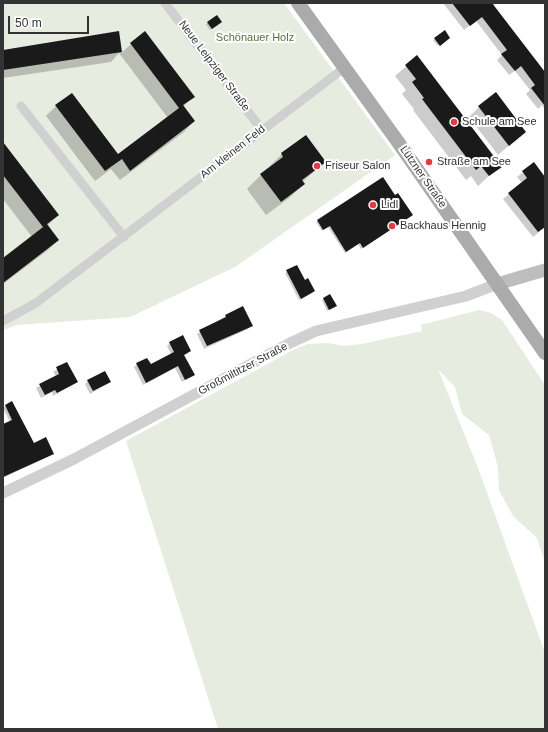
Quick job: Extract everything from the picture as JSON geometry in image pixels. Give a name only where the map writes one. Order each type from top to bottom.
[{"type":"main road","name":"Lützner Straße","points":[[298,3],[545,353]]},
{"type":"main road","points":[[497,284],[545,270]]},
{"type":"street","name":"Neue Leipziger Straße","points":[[165,3],[262,130]]},
{"type":"street","name":"Am kleinen Feld","points":[[3,321],[36,303],[344,68]]},
{"type":"street","points":[[21,106],[124,237]]},
{"type":"street","name":"Großmiltitzer Straße","points":[[3,493],[74,459],[290,343],[316,331],[466,296],[497,284]]},
{"type":"green space","name":"Schönauer Holz","points":[[3,3],[284,3],[395,155],[235,267],[130,317],[17,325],[3,330]]},
{"type":"green space","points":[[479,310],[491,313],[502,320],[545,385],[545,563],[537,538],[513,516],[499,490],[498,467],[489,435],[462,414],[455,387],[438,369],[478,468],[545,653],[545,729],[218,729],[126,441],[295,349],[308,344],[328,343],[343,346],[362,344],[422,331],[421,325]]},
{"type":"building","points":[[452,3],[492,3],[545,72],[545,106],[531,88],[535,85],[521,66],[515,71],[501,54],[507,50],[482,17],[470,26]]},
{"type":"building","points":[[217,15],[222,22],[212,29],[207,22]]},
{"type":"building","points":[[445,30],[450,38],[440,46],[434,38]]},
{"type":"building","points":[[119,31],[122,52],[3,70],[3,50]]},
{"type":"building","points":[[145,31],[195,97],[183,105],[195,121],[130,171],[122,159],[105,171],[55,105],[72,93],[118,154],[179,108],[130,43]]},
{"type":"building","name":"Schule am See","points":[[417,55],[502,167],[489,176],[481,166],[476,170],[422,99],[424,98],[412,82],[416,79],[405,65]]},
{"type":"building","points":[[496,92],[526,132],[509,146],[478,106]]},
{"type":"building","points":[[306,135],[326,162],[302,180],[305,184],[281,202],[260,174],[283,157],[281,153]]},
{"type":"building","points":[[3,142],[59,215],[43,227],[3,175]]},
{"type":"building","points":[[534,162],[545,177],[545,227],[538,232],[508,193],[527,178],[522,171]]},
{"type":"building","name":"Lidl","points":[[383,177],[395,195],[398,193],[413,215],[363,248],[360,243],[346,252],[330,226],[323,230],[317,220]]},
{"type":"building","points":[[47,224],[59,240],[3,283],[3,258]]},
{"type":"building","points":[[297,265],[305,280],[308,278],[315,291],[301,299],[286,270]]},
{"type":"building","points":[[330,294],[337,306],[329,310],[323,298]]},
{"type":"building","points":[[243,306],[253,326],[207,346],[199,330],[226,317],[225,315]]},
{"type":"building","points":[[183,335],[191,351],[184,355],[195,375],[185,380],[178,366],[146,383],[136,363],[147,358],[151,364],[174,352],[169,342]]},
{"type":"building","points":[[67,362],[78,382],[57,393],[55,390],[45,395],[39,384],[59,374],[56,367]]},
{"type":"building","points":[[105,371],[111,382],[93,391],[87,380]]},
{"type":"building","points":[[12,401],[34,443],[46,437],[54,454],[3,477],[3,424],[12,420],[5,405]]},
{"type":"place","name":"Schule am See","points":[[454,122]]},
{"type":"place","name":"Straße am See","points":[[429,162]]},
{"type":"place","name":"Friseur Salon","points":[[317,166]]},
{"type":"place","name":"Lidl","points":[[373,205]]},
{"type":"place","name":"Backhaus Hennig","points":[[392,226]]}]
